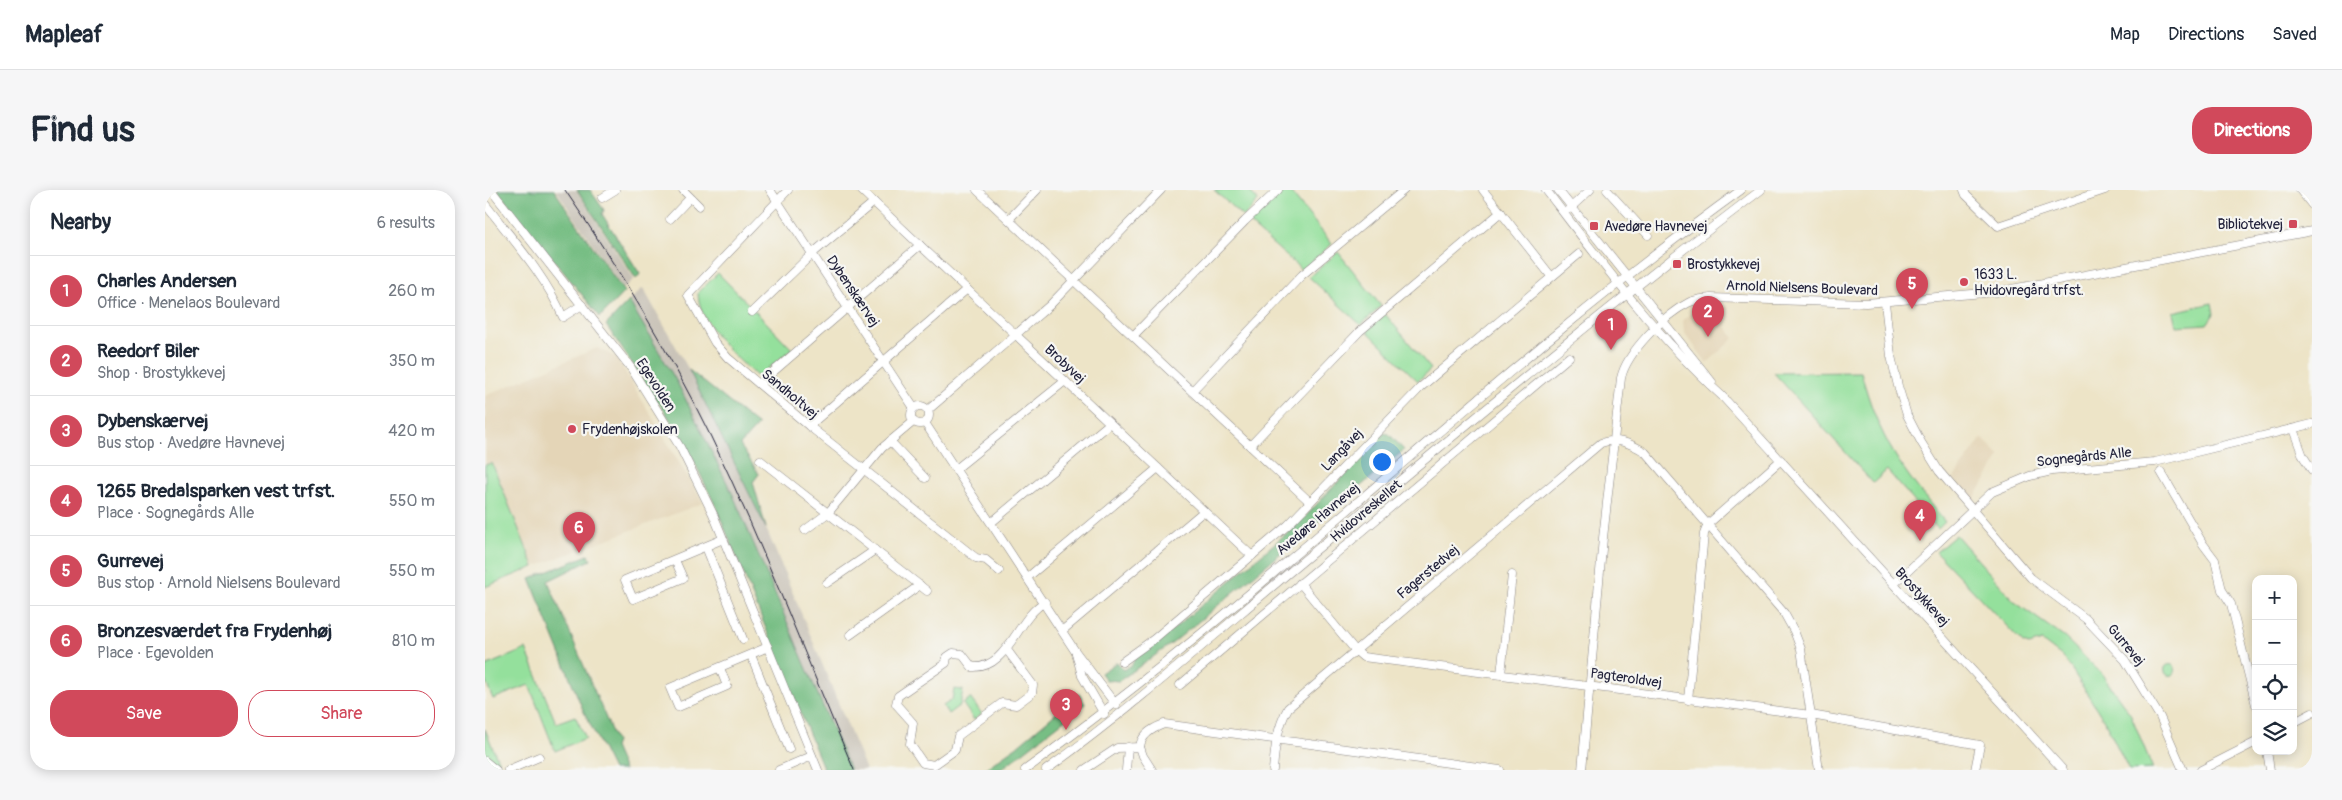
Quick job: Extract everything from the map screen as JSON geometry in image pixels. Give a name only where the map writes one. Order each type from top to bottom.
[{"type":"street","name":"Egevolden","points":[[491,190],[631,368],[660,412],[694,473],[818,770]]},
{"type":"street","points":[[602,198],[615,190]]},
{"type":"street","points":[[683,190],[699,206]]},
{"type":"street","name":"Dybenskærvej","points":[[770,190],[915,408]]},
{"type":"street","points":[[778,200],[788,190]]},
{"type":"street","name":"Brobyvej","points":[[861,190],[1252,556]]},
{"type":"street","points":[[977,190],[1310,502]]},
{"type":"street","points":[[1009,219],[1037,190]]},
{"type":"street","points":[[927,410],[1074,281],[1161,190]]},
{"type":"street","points":[[1133,336],[1245,220],[1278,190]]},
{"type":"street","points":[[1192,391],[1302,275],[1404,190]]},
{"type":"street","points":[[1483,190],[1551,276]]},
{"type":"street","name":"Brostykkevej","points":[[1546,190],[1618,283],[1656,328],[1781,460],[2063,770]]},
{"type":"street","name":"Brostykkevej","points":[[1558,190],[1637,286],[1722,396]]},
{"type":"street","points":[[1563,213],[1590,190]]},
{"type":"street","points":[[1607,190],[1648,235]]},
{"type":"street","name":"Avedøre Havnevej","points":[[1025,770],[1102,712],[1618,283],[1741,190]]},
{"type":"street","name":"Avedøre Havnevej","points":[[1045,770],[1109,722],[1507,391],[1637,286],[1761,190]]},
{"type":"street","points":[[1964,190],[1966,195],[1995,225],[2003,226],[2105,190]]},
{"type":"street","points":[[2300,190],[2312,205]]},
{"type":"street","points":[[670,219],[690,198]]},
{"type":"street","name":"Sandholtvej","points":[[778,200],[688,294],[715,343],[728,358],[809,426],[976,558],[986,560],[999,571]]},
{"type":"street","points":[[752,312],[813,252],[874,202]]},
{"type":"street","points":[[485,204],[555,296],[563,317],[582,306]]},
{"type":"street","points":[[1250,446],[1360,331],[1501,212]]},
{"type":"street","name":"Arnold Nielsens Boulevard","points":[[1582,770],[1614,440],[1624,365],[1656,328],[1687,303],[1711,298],[1804,303],[1885,303],[1996,292],[2312,231]]},
{"type":"street","points":[[759,384],[920,245]]},
{"type":"street","name":"Langåvej","points":[[1122,662],[1154,638],[1252,556],[1310,502],[1421,386],[1579,254]]},
{"type":"street","points":[[809,426],[967,289]]},
{"type":"street","name":"Gurrevej","points":[[1885,303],[1891,356],[1907,415],[1939,471],[2031,578],[2086,619],[2125,660],[2161,717],[2173,741],[2183,770]]},
{"type":"street","name":"Hvidovreskellet","points":[[1181,685],[1569,356]]},
{"type":"street","points":[[956,469],[1065,381]]},
{"type":"street","points":[[921,406],[927,410],[929,418],[925,423],[919,425],[913,422],[910,415],[915,408],[921,406]]},
{"type":"street","points":[[805,530],[828,513],[863,468],[890,441],[913,422]]},
{"type":"street","points":[[925,423],[1045,602],[1075,651],[1121,712]]},
{"type":"street","points":[[992,522],[1110,423]]},
{"type":"street","name":"Sognegårds Alle","points":[[1894,584],[1992,492],[2030,476],[2052,471],[2155,462],[2312,424]]},
{"type":"street","points":[[2293,429],[2303,456],[2312,470]]},
{"type":"street","points":[[1614,440],[1632,444],[1645,452],[1784,613],[1794,631],[1801,650],[1819,770]]},
{"type":"street","name":"Fagerstedvej","points":[[1273,770],[1276,739],[1281,721],[1288,708],[1601,443],[1614,440]]},
{"type":"street","points":[[890,441],[925,478]]},
{"type":"street","points":[[761,460],[927,591]]},
{"type":"street","points":[[1689,700],[1704,534],[1708,524],[1781,460]]},
{"type":"street","points":[[1028,577],[1157,468]]},
{"type":"street","points":[[2161,472],[2203,544],[2215,560],[2222,590],[2231,604],[2252,688]]},
{"type":"street","points":[[1063,630],[1204,511]]},
{"type":"street","points":[[675,560],[683,578],[633,598],[625,580],[723,539]]},
{"type":"street","points":[[706,546],[743,639]]},
{"type":"street","points":[[827,583],[875,550]]},
{"type":"street","points":[[1501,674],[1511,576]]},
{"type":"street","points":[[1300,583],[1355,650]]},
{"type":"street","points":[[850,634],[920,585]]},
{"type":"street","points":[[1007,650],[1033,685],[1032,693],[1016,705],[1002,703],[958,736],[955,750],[934,765],[923,763],[910,744],[913,723],[896,704],[898,696],[946,663],[947,657],[953,653],[962,654],[972,667],[982,668],[1007,650],[1010,642],[1037,606],[1045,602]]},
{"type":"street","points":[[720,668],[727,686],[678,707],[670,688],[768,648]]},
{"type":"street","name":"Pagteroldvej","points":[[1355,650],[1363,656],[1811,715],[1980,745],[1975,770]]},
{"type":"street","points":[[1075,651],[1082,676],[1109,722]]},
{"type":"street","points":[[751,654],[789,750]]},
{"type":"street","points":[[2297,721],[2312,713]]},
{"type":"street","points":[[1152,770],[1143,756],[1140,747],[1149,732],[1163,724],[1501,770]]},
{"type":"street","points":[[2201,770],[2252,744]]},
{"type":"street","points":[[1084,770],[1111,751],[1128,747],[1140,747]]},
{"type":"street","points":[[1126,770],[1128,747]]},
{"type":"street","points":[[2268,755],[2271,770]]},
{"type":"street","points":[[779,770],[798,766],[812,756]]},
{"type":"street","points":[[508,770],[539,757]]},
{"type":"street","points":[[485,761],[496,770]]},
{"type":"street","points":[[1434,770],[1435,761]]},
{"type":"shaded area","points":[[556,190],[576,190],[634,279],[623,289]]},
{"type":"shaded area","points":[[643,288],[689,370],[766,528],[866,770],[850,770],[733,495],[677,382],[629,301]]},
{"type":"shaded area","points":[[1704,306],[1728,307],[1726,327],[1734,338],[1707,363],[1684,332],[1683,321],[1686,317]]},
{"type":"shaded area","name":"Frydenhøjskolen","points":[[597,348],[617,358],[703,503],[534,567],[492,463],[485,465],[485,396]]},
{"type":"shaded area","points":[[1982,438],[2000,456],[1972,502],[1953,479]]},
{"type":"green space","points":[[497,190],[554,190],[624,292],[600,317]]},
{"type":"green space","points":[[577,190],[590,190],[604,210],[602,214],[640,274],[636,279]]},
{"type":"green space","points":[[1214,190],[1249,190],[1258,201],[1243,217]]},
{"type":"green space","points":[[1285,190],[1289,190],[1332,244],[1302,270],[1249,223]]},
{"type":"green space","points":[[1338,252],[1381,306],[1361,325],[1309,277]]},
{"type":"green space","points":[[718,273],[792,349],[758,377],[720,340],[711,328],[700,305],[698,293]]},
{"type":"green space","points":[[629,301],[677,382],[733,495],[850,770],[824,770],[716,507],[692,457],[665,412],[606,325]]},
{"type":"green space","points":[[2212,303],[2214,314],[2207,324],[2176,326],[2173,312]]},
{"type":"green space","points":[[1385,314],[1431,369],[1418,381],[1367,331]]},
{"type":"green space","points":[[689,370],[758,425],[740,445],[759,474],[753,482],[766,528]]},
{"type":"green space","points":[[1861,372],[1876,417],[1893,452],[1945,522],[1938,529],[1887,470],[1873,483],[1774,373]]},
{"type":"green space","points":[[1384,433],[1389,434],[1404,450],[1174,642],[1119,681],[1106,680],[1101,673],[1117,662],[1123,670],[1132,665],[1134,659],[1157,643],[1301,521]]},
{"type":"green space","points":[[492,463],[534,567],[485,587],[485,465]]},
{"type":"green space","points":[[1956,535],[2016,603],[2065,638],[2101,673],[2131,715],[2153,769],[2129,770],[2105,722],[2063,657],[2042,641],[2029,645],[2023,643],[1936,552]]},
{"type":"green space","points":[[588,555],[591,560],[548,581],[616,742],[614,747],[624,770],[613,770],[583,710],[530,579]]},
{"type":"green space","points":[[526,649],[556,723],[575,716],[586,738],[555,751],[529,685],[493,699],[485,680],[485,666]]},
{"type":"green space","points":[[2170,664],[2176,670],[2170,676],[2164,670]]},
{"type":"green space","points":[[954,689],[963,690],[960,705],[948,714],[943,706],[952,700]]},
{"type":"green space","points":[[1079,694],[1085,704],[1000,770],[983,770],[1016,747]]},
{"type":"green space","points":[[970,698],[982,714],[974,720],[963,704]]},
{"type":"green space","points":[[485,729],[499,763],[494,764],[485,757]]},
{"type":"tram line","points":[[565,190],[643,311],[711,437],[767,561],[854,770]]},
{"type":"place","name":"Bibliotekvej","points":[[2293,224]]},
{"type":"place","name":"Avedøre Havnevej","points":[[1594,226]]},
{"type":"place","name":"Brostykkevej","points":[[1677,264]]},
{"type":"place","name":"1633 L. Hvidovregård trfst.","points":[[1964,282]]},
{"type":"place","name":"Gurrevej","points":[[1912,309]]},
{"type":"place","name":"Reedorf Biler","points":[[1708,337]]},
{"type":"place","name":"Charles Andersen","points":[[1611,350]]},
{"type":"place","name":"Frydenhøjskolen","points":[[572,429]]},
{"type":"place","name":"1265 Bredalsparken vest trfst.","points":[[1920,541]]},
{"type":"place","name":"Bronzesværdet fra Frydenhøj","points":[[579,553]]},
{"type":"place","name":"Dybenskærvej","points":[[1066,730]]}]
